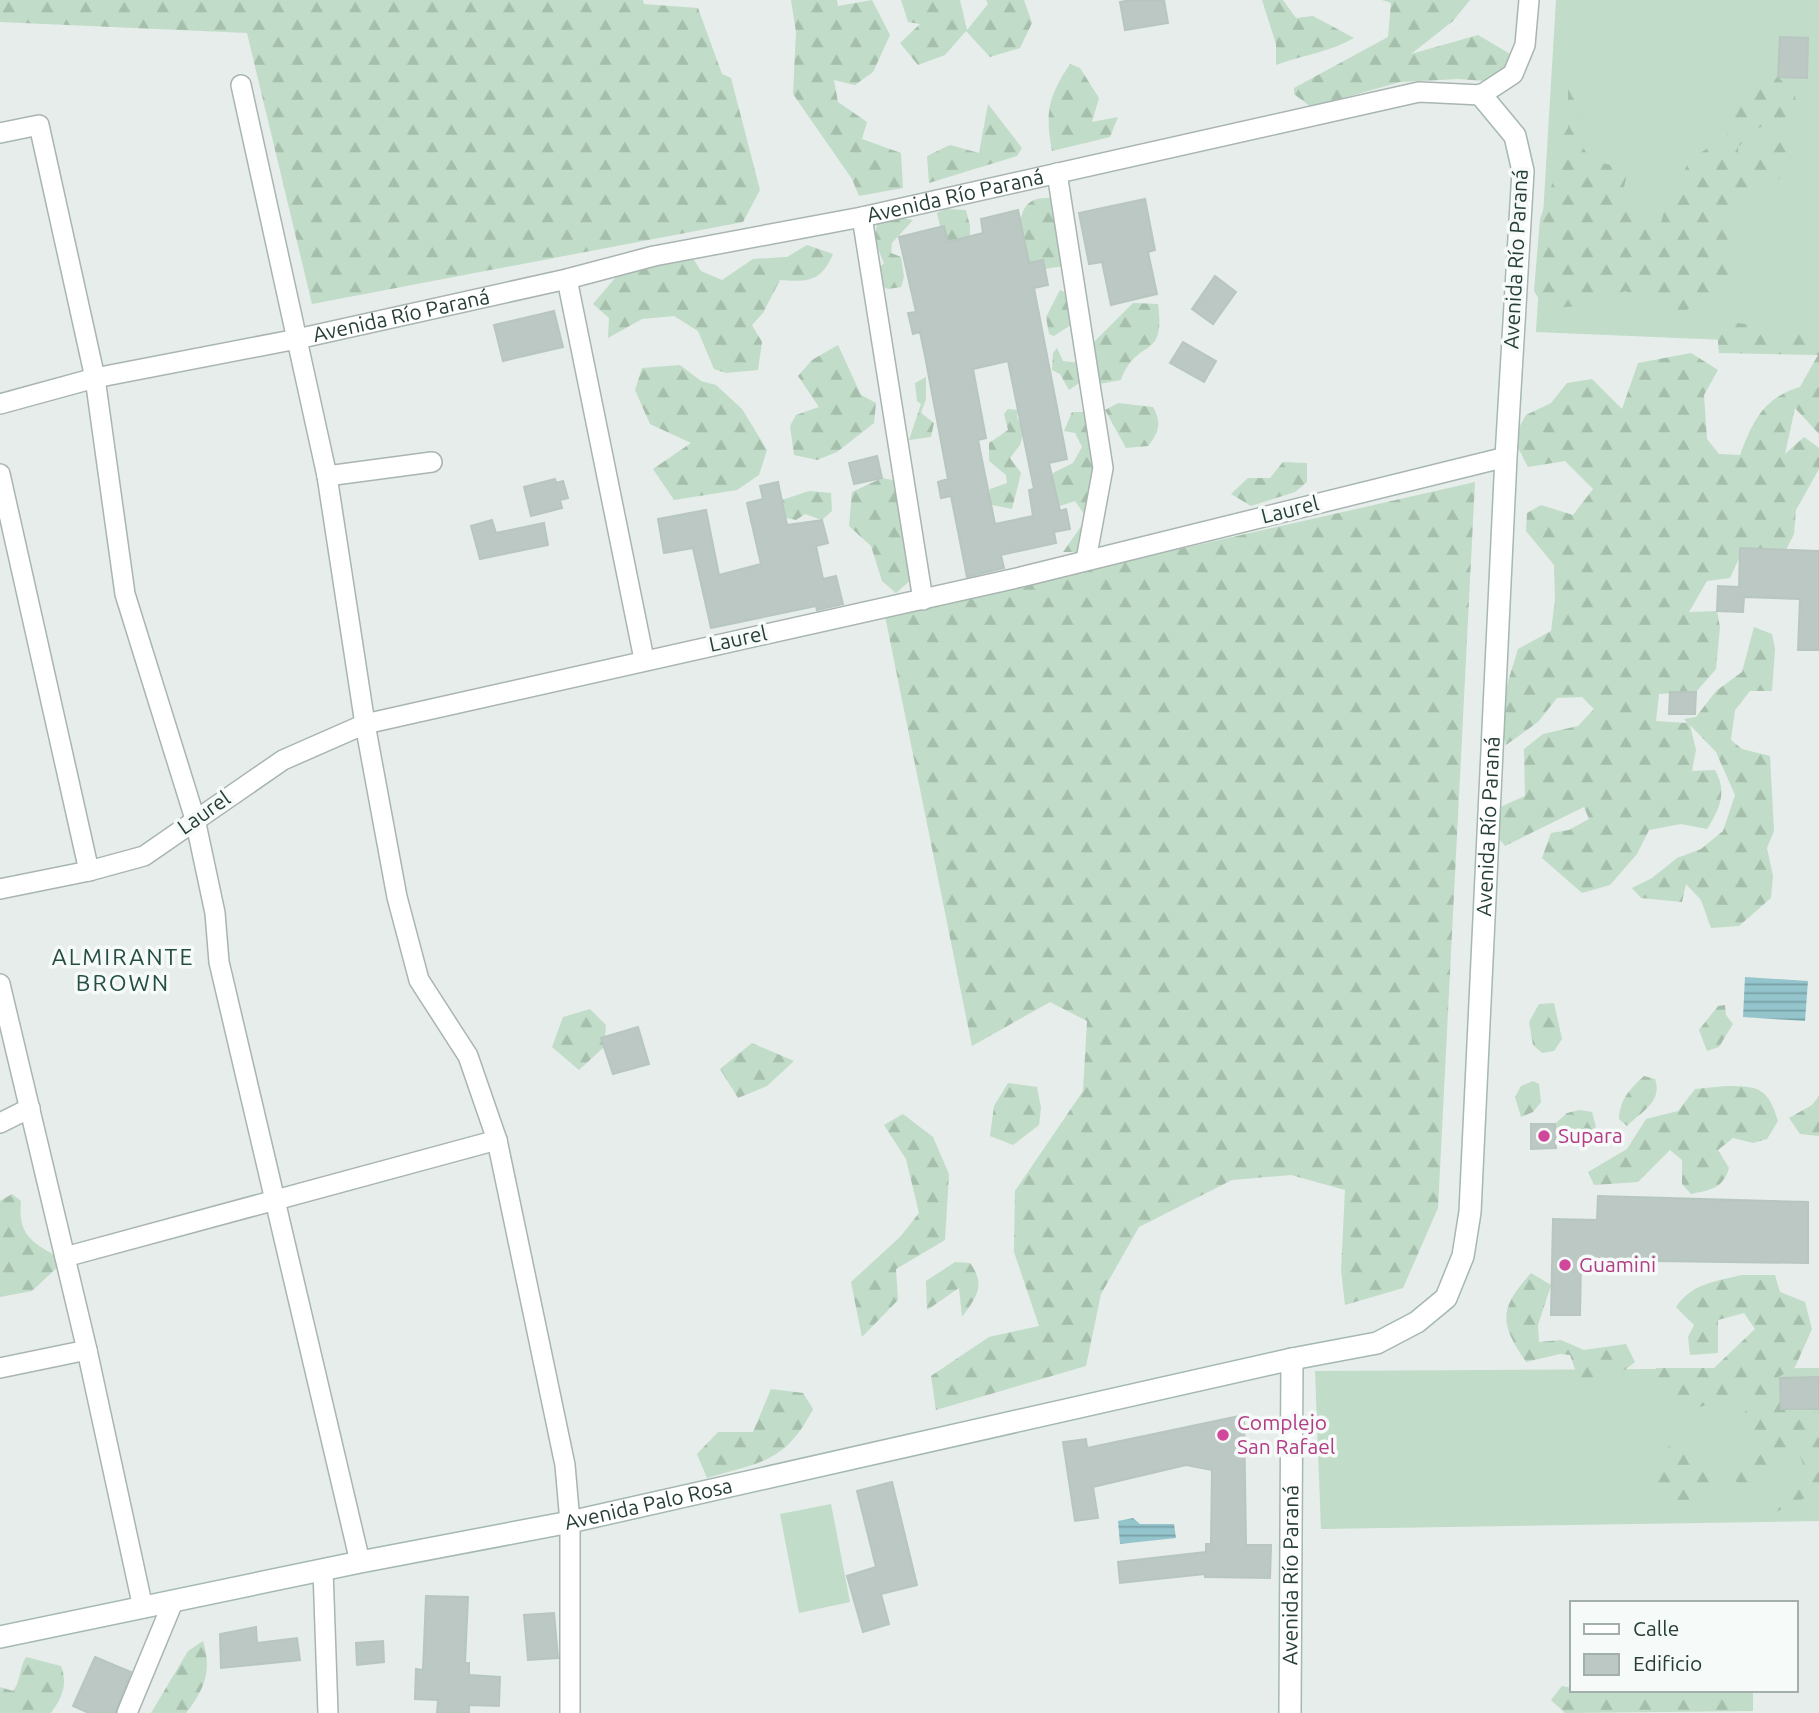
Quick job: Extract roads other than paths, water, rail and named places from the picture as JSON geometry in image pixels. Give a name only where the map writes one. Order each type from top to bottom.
[{"type":"main road","name":"Avenida Río Paraná","points":[[1290,1713],[1292,1359],[1377,1343],[1417,1322],[1446,1298],[1462,1256],[1470,1212],[1506,457],[1523,171],[1515,136],[1481,95]]},
{"type":"main road","name":"Avenida Palo Rosa","points":[[0,1637],[360,1562],[570,1522],[1292,1359]]},
{"type":"street","points":[[1481,95],[1513,74],[1525,45],[1529,0]]},
{"type":"street","points":[[242,85],[327,476],[365,724],[397,897],[419,980],[468,1056],[497,1140],[565,1465],[570,1522],[570,1713]]},
{"type":"street","name":"Avenida Río Paraná","points":[[0,404],[95,378],[297,339],[567,279],[653,256],[862,217],[1419,92],[1481,95]]},
{"type":"street","points":[[0,133],[39,125],[95,378],[125,594],[195,819],[215,914],[219,961],[360,1562]]},
{"type":"street","points":[[1057,173],[1103,468],[1086,560]]},
{"type":"street","points":[[862,217],[923,600]]},
{"type":"street","points":[[567,279],[644,660]]},
{"type":"street","name":"Laurel","points":[[0,889],[89,872],[144,856],[283,760],[365,724],[923,600],[1506,457]]},
{"type":"street","points":[[327,476],[432,462]]},
{"type":"street","points":[[0,474],[89,872]]},
{"type":"street","points":[[0,984],[87,1350],[143,1608]]},
{"type":"street","points":[[0,1123],[30,1108]]},
{"type":"street","points":[[65,1257],[497,1140]]},
{"type":"street","points":[[0,1368],[87,1350]]},
{"type":"street","points":[[323,1570],[328,1713]]},
{"type":"street","points":[[127,1713],[173,1602]]},
{"type":"water","points":[[1745,977],[1808,981],[1805,1021],[1743,1017]]},
{"type":"water","points":[[1133,1518],[1140,1524],[1174,1524],[1176,1538],[1120,1544],[1118,1521]]},
{"type":"place","name":"Supara","points":[[1544,1136]]},
{"type":"place","name":"Guamini","points":[[1565,1265]]},
{"type":"place","name":"Complejo San Rafael","points":[[1223,1435]]},
{"type":"district","name":"ALMIRANTE BROWN","points":[[123,970]]}]
